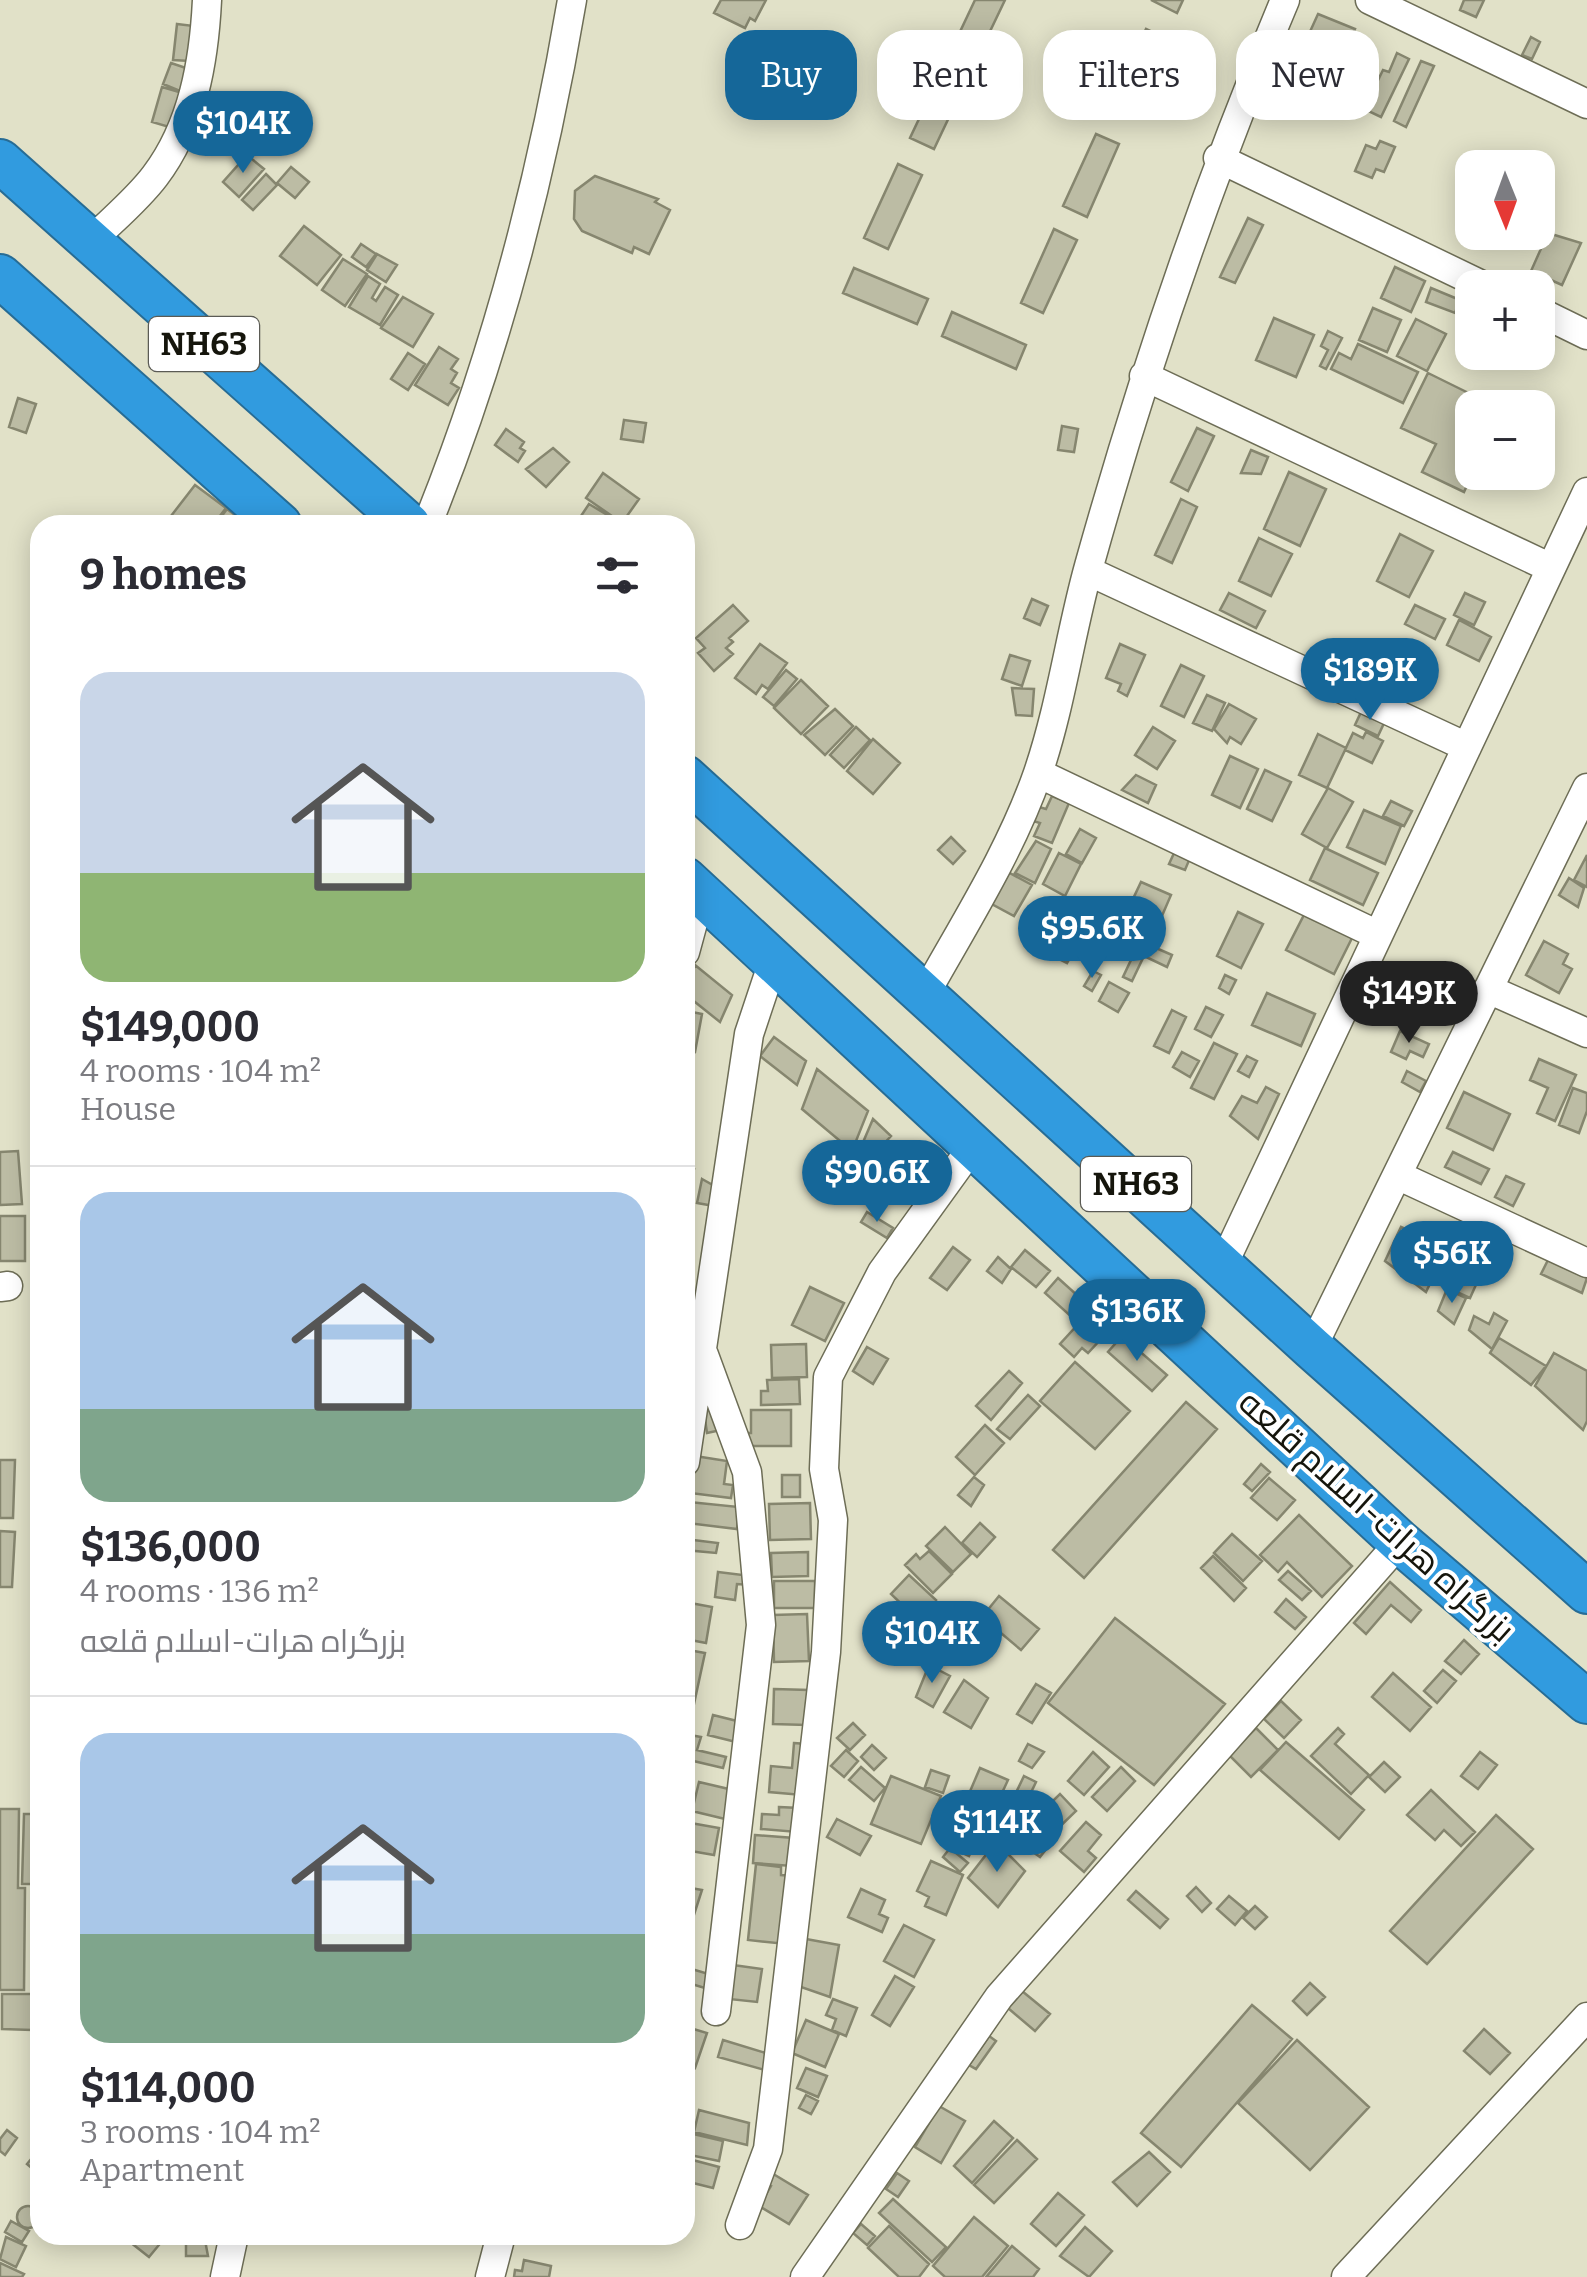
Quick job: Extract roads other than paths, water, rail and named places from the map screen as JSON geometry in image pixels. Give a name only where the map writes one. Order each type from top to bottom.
[{"type":"highway","name":"NH63","points":[[0,162],[397,515]]},
{"type":"highway","name":"NH63","points":[[0,276],[269,515]]},
{"type":"highway","name":"NH63","points":[[695,786],[1312,1348],[1587,1592]]},
{"type":"highway","name":"بزرگراه هرات-اسلام قلعه","points":[[695,888],[1400,1542],[1587,1702]]},
{"type":"street","points":[[90,242],[156,175],[176,138],[198,88],[207,0]]},
{"type":"street","points":[[431,515],[471,416],[554,103],[572,0]]},
{"type":"street","points":[[924,996],[1000,856],[1038,773],[1088,571],[1144,376],[1218,158],[1285,0]]},
{"type":"street","points":[[1370,0],[1587,104]]},
{"type":"street","points":[[1218,158],[1455,272]]},
{"type":"street","points":[[1555,319],[1587,334]]},
{"type":"street","points":[[1144,376],[1552,568]]},
{"type":"street","points":[[1223,1265],[1587,492]]},
{"type":"street","points":[[1088,571],[1467,748]]},
{"type":"street","points":[[1038,773],[1378,934]]},
{"type":"street","points":[[1312,1348],[1587,788]]},
{"type":"street","points":[[695,1406],[749,1034],[773,962]]},
{"type":"street","points":[[1488,989],[1587,1033]]},
{"type":"street","points":[[740,2225],[768,2149],[826,1652],[833,1520],[824,1469],[828,1376],[882,1272],[972,1146]]},
{"type":"street","points":[[1398,1175],[1587,1263]]},
{"type":"street","points":[[704,1355],[747,1472],[761,1625],[716,2011]]},
{"type":"street","points":[[805,2277],[999,1998],[1400,1542]]},
{"type":"street","points":[[1346,2277],[1587,2018]]},
{"type":"street","points":[[225,2277],[232,2245]]},
{"type":"street","points":[[490,2277],[498,2245]]}]
